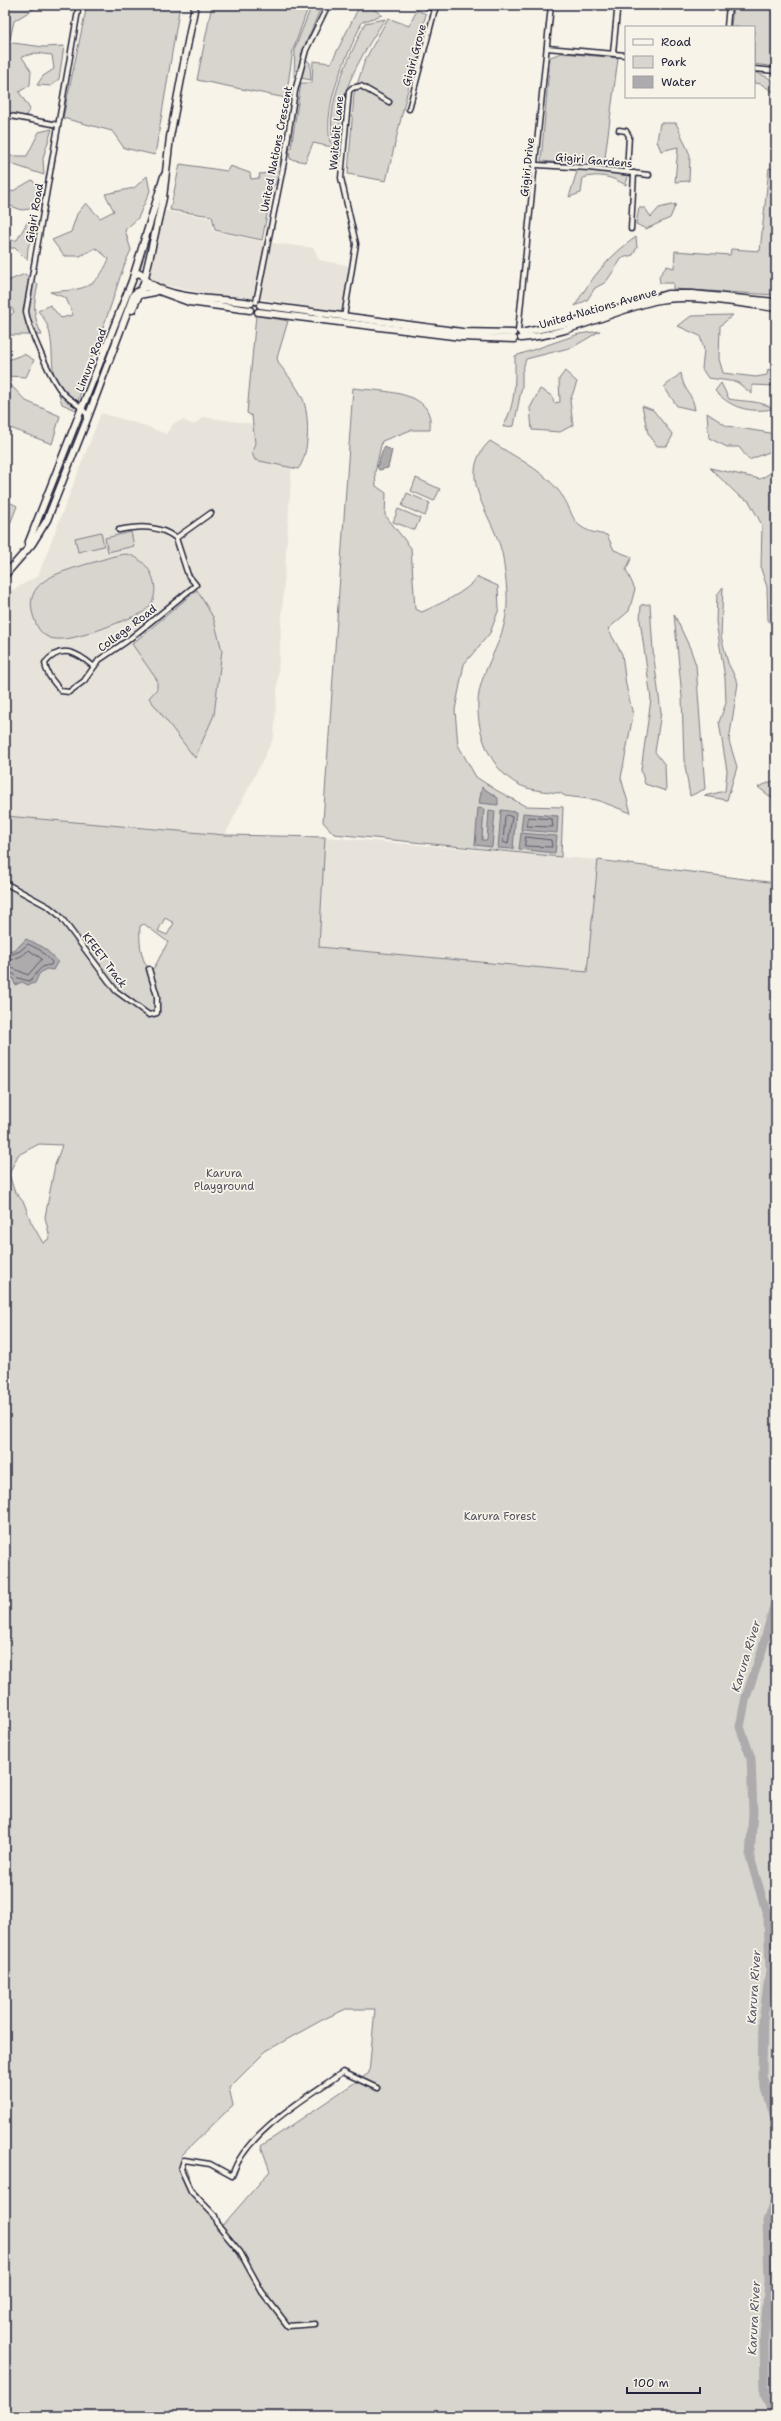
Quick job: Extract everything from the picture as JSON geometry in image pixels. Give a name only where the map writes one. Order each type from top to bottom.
[{"type":"street","name":"Gigiri Road","points":[[79,5],[69,54],[26,311],[38,345],[59,388],[83,408]]},
{"type":"street","name":"Limuru Road","points":[[144,277],[149,252],[162,206],[165,174],[195,5]]},
{"type":"street","name":"United Nations Crescent","points":[[255,306],[284,162],[295,91],[306,50],[328,5]]},
{"type":"street","points":[[425,5],[435,10]]},
{"type":"street","name":"Gigiri Grove","points":[[409,109],[436,5]]},
{"type":"street","name":"Gigiri Drive","points":[[518,335],[537,164],[551,5]]},
{"type":"street","points":[[727,26],[729,5]]},
{"type":"street","points":[[613,53],[617,12]]},
{"type":"street","points":[[547,48],[625,55]]},
{"type":"street","points":[[755,69],[776,71]]},
{"type":"street","name":"Waitabit Lane","points":[[344,317],[356,244],[341,178],[349,91],[352,88],[361,86],[389,102]]},
{"type":"street","points":[[5,115],[58,125]]},
{"type":"street","points":[[619,130],[626,130],[629,133],[626,172]]},
{"type":"street","name":"Gigiri Gardens","points":[[537,164],[649,175]]},
{"type":"street","points":[[631,230],[634,173]]},
{"type":"street","name":"Limuru Road","points":[[26,549],[83,408],[134,275],[165,174]]},
{"type":"street","points":[[130,284],[131,289],[136,291],[142,288],[144,277],[140,273],[134,275]]},
{"type":"street","name":"United Nations Avenue","points":[[144,277],[154,285],[171,292],[210,300],[462,332],[518,335],[578,321],[667,294],[692,294],[776,302]]},
{"type":"street","name":"United Nations Avenue","points":[[142,288],[148,287],[158,292],[189,302],[255,306],[461,337],[518,335],[564,331],[644,304],[671,298],[776,308]]},
{"type":"street","name":"Limuru Road","points":[[5,575],[47,520],[136,291]]},
{"type":"street","points":[[118,336],[139,295],[145,292],[158,292]]},
{"type":"street","points":[[92,384],[98,390]]},
{"type":"street","points":[[88,417],[83,408],[93,404]]},
{"type":"street","points":[[119,530],[138,526],[149,527],[168,532],[176,538],[211,513]]},
{"type":"street","name":"College Road","points":[[93,666],[73,652],[54,655],[45,663],[46,670],[61,691],[69,692],[84,681],[93,666],[196,585],[188,575],[176,538]]},
{"type":"street","name":"KFEET Track","points":[[5,883],[49,907],[60,916],[116,991],[149,1015],[154,1015],[157,1014],[157,996],[149,969]]},
{"type":"street","points":[[315,2324],[288,2326],[262,2292],[240,2252],[219,2227],[215,2216],[191,2191],[181,2169],[184,2160],[219,2167],[232,2176],[234,2169],[252,2142],[288,2110],[343,2072],[377,2088]]},
{"type":"shaded area","points":[[165,211],[211,218],[213,231],[264,242],[314,248],[319,260],[346,265],[349,267],[342,312],[263,299],[216,296],[164,285],[160,287],[148,279],[153,251]]},
{"type":"shaded area","points":[[101,413],[146,426],[166,434],[174,423],[183,420],[194,425],[203,417],[254,424],[293,447],[274,737],[225,835],[5,816],[5,594],[38,576]]},
{"type":"shaded area","points":[[325,837],[598,860],[587,972],[319,947]]},
{"type":"green space","points":[[5,5],[40,5],[14,21],[10,39],[5,40]]},
{"type":"green space","points":[[87,5],[180,5],[155,155],[124,148],[112,131],[63,118]]},
{"type":"green space","points":[[212,5],[309,5],[293,50],[286,98],[197,80]]},
{"type":"green space","points":[[312,5],[322,5],[301,55],[310,63],[311,80],[294,77],[295,48]]},
{"type":"green space","points":[[360,5],[371,5],[373,9],[382,15],[362,22],[337,80],[330,111],[329,127],[330,142],[341,147],[336,167],[332,159],[332,147],[313,143],[305,162],[290,159],[289,149],[291,148],[301,83],[312,83],[313,61],[331,63]]},
{"type":"green space","points":[[733,5],[776,5],[776,67],[755,64],[755,26],[731,26]]},
{"type":"green space","points":[[417,10],[426,14],[419,41],[422,41],[418,64],[415,60],[386,181],[348,174],[354,94],[365,60],[388,18],[409,26]]},
{"type":"green space","points":[[385,19],[352,75],[343,99],[340,114],[340,141],[333,142],[331,127],[332,111],[335,96],[346,66],[365,23]]},
{"type":"green space","points":[[5,42],[44,47],[64,46],[59,79],[51,86],[37,85],[43,76],[54,69],[52,55],[35,53],[22,57],[31,71],[30,85],[19,92],[30,109],[22,121],[5,110]]},
{"type":"green space","points":[[562,53],[618,58],[604,165],[600,165],[628,176],[626,185],[616,180],[600,176],[583,178],[581,193],[569,197],[579,165],[541,161],[550,57]]},
{"type":"green space","points":[[755,72],[767,77],[774,82],[775,93],[761,84],[755,83]]},
{"type":"green space","points":[[660,123],[676,123],[690,155],[689,181],[675,182],[678,147],[661,151],[657,141]]},
{"type":"green space","points":[[52,129],[43,158],[44,175],[5,162],[5,146],[10,156],[27,156],[39,132]]},
{"type":"green space","points":[[275,155],[280,156],[282,164],[276,184],[273,185],[262,240],[215,230],[212,216],[170,210],[180,164],[227,171],[230,166],[250,173],[251,179],[260,178],[259,174],[271,173],[271,165]]},
{"type":"green space","points":[[769,168],[776,169],[776,295],[673,289],[673,283],[660,283],[659,276],[667,266],[674,268],[675,251],[730,255],[731,249],[760,251]]},
{"type":"green space","points":[[147,176],[150,191],[138,218],[125,230],[131,250],[82,387],[76,410],[62,404],[55,383],[52,346],[49,331],[47,324],[38,311],[50,305],[61,318],[73,315],[66,298],[50,292],[79,289],[93,283],[104,269],[109,259],[96,248],[80,256],[64,256],[52,240],[71,232],[77,214],[86,203],[100,218],[114,211],[105,194],[134,188]]},
{"type":"green space","points":[[32,180],[40,189],[37,208],[22,210],[5,204],[5,193],[13,191]]},
{"type":"green space","points":[[676,204],[670,218],[646,229],[636,224],[639,208],[645,208],[651,217],[659,208]]},
{"type":"green space","points":[[28,221],[35,224],[28,248],[27,260],[15,248],[5,248],[5,241],[17,240]]},
{"type":"green space","points":[[636,237],[637,247],[633,255],[622,258],[606,282],[595,288],[587,300],[575,306],[587,286],[601,268]]},
{"type":"green space","points":[[25,274],[38,285],[35,298],[35,316],[42,335],[5,335],[5,321],[14,312],[5,298],[5,282]]},
{"type":"green space","points":[[256,315],[288,321],[277,358],[279,364],[294,384],[305,404],[308,434],[307,444],[302,463],[298,469],[255,460],[252,453],[255,443],[252,416],[247,413]]},
{"type":"green space","points":[[733,315],[720,326],[719,359],[723,373],[756,377],[767,375],[768,369],[776,373],[776,386],[752,385],[752,394],[737,382],[708,378],[702,369],[704,350],[700,336],[678,326],[691,316]]},
{"type":"green space","points":[[600,331],[573,347],[526,359],[522,372],[522,386],[514,426],[503,427],[513,401],[515,384],[515,356],[579,334]]},
{"type":"green space","points":[[24,354],[34,360],[26,377],[5,376],[5,359],[8,360]]},
{"type":"green space","points":[[565,371],[577,382],[570,401],[573,425],[560,432],[532,430],[530,408],[540,389],[552,396],[554,403],[560,402],[559,379]]},
{"type":"green space","points":[[681,373],[695,410],[677,406],[664,387]]},
{"type":"green space","points":[[5,379],[26,401],[60,416],[52,444],[5,426]]},
{"type":"green space","points":[[721,383],[729,399],[763,404],[773,409],[748,410],[727,402],[715,391]]},
{"type":"green space","points":[[353,388],[385,391],[408,396],[418,401],[425,407],[429,415],[430,430],[411,430],[382,441],[375,472],[376,486],[386,493],[385,515],[411,548],[415,609],[422,612],[444,601],[459,593],[478,577],[498,586],[499,609],[490,633],[464,664],[455,710],[458,745],[476,777],[496,790],[525,806],[563,807],[561,857],[334,834],[323,822]]},
{"type":"green space","points":[[642,406],[653,410],[673,435],[667,446],[657,446],[648,433]]},
{"type":"green space","points":[[707,413],[727,426],[776,434],[774,450],[749,460],[739,447],[727,447],[709,438]]},
{"type":"green space","points":[[490,441],[535,469],[551,482],[564,499],[574,519],[584,529],[607,535],[614,550],[632,557],[626,570],[635,589],[629,611],[608,629],[622,654],[626,685],[633,715],[621,778],[631,813],[597,800],[540,791],[527,788],[513,782],[502,772],[492,759],[485,745],[480,730],[478,698],[481,684],[502,632],[507,608],[503,558],[499,543],[480,498],[476,484],[475,469],[479,455]]},
{"type":"green space","points":[[710,468],[760,479],[776,470],[776,631],[768,620],[767,587],[761,569],[762,525],[749,501],[739,496]]},
{"type":"green space","points":[[416,478],[440,489],[434,501],[411,491]]},
{"type":"green space","points":[[407,493],[430,503],[425,516],[402,506]]},
{"type":"green space","points":[[5,500],[17,506],[5,537]]},
{"type":"green space","points":[[398,509],[420,518],[415,530],[393,522]]},
{"type":"green space","points":[[101,532],[104,546],[78,552],[75,538]]},
{"type":"green space","points":[[131,532],[134,546],[108,552],[105,538]]},
{"type":"green space","points":[[126,554],[136,557],[144,564],[154,581],[155,591],[153,600],[147,609],[138,615],[75,637],[53,639],[49,638],[40,631],[36,625],[31,607],[32,596],[44,581],[65,571]]},
{"type":"green space","points":[[723,587],[721,636],[728,663],[738,683],[729,741],[737,767],[727,800],[704,796],[725,791],[727,771],[719,722],[726,703],[725,678],[716,622],[717,595]]},
{"type":"green space","points":[[197,590],[213,617],[222,650],[214,715],[195,758],[149,698],[157,689],[157,680],[132,644]]},
{"type":"green space","points":[[650,604],[653,651],[661,712],[655,752],[665,765],[666,791],[645,784],[641,770],[651,699],[640,620],[641,605]]},
{"type":"green space","points":[[674,614],[690,648],[696,665],[705,789],[690,796],[684,760],[682,697]]},
{"type":"green space","points":[[776,780],[776,801],[758,787]]},
{"type":"green space","name":"Karura Forest","points":[[5,816],[225,835],[325,837],[319,947],[587,972],[598,860],[776,883],[776,2416],[5,2416]],"holes":[[[165,918],[174,923],[167,935],[158,931]],[[144,924],[168,942],[154,968],[149,969],[144,960],[140,943],[140,926]],[[39,1144],[62,1145],[55,1165],[45,1217],[50,1238],[43,1243],[31,1222],[24,1203],[14,1190],[9,1174],[18,1155]],[[346,2009],[375,2009],[369,2073],[261,2146],[270,2171],[223,2225],[193,2187],[181,2156],[233,2105],[229,2088],[266,2051],[324,2019]]]},
{"type":"water","points":[[384,447],[392,450],[388,468],[379,470],[377,467]]},
{"type":"water","points":[[482,787],[498,798],[498,805],[479,803]]},
{"type":"water","points":[[478,808],[484,809],[482,840],[487,840],[489,810],[495,811],[492,847],[475,845]]},
{"type":"water","points":[[501,810],[516,812],[513,849],[498,848]]},
{"type":"water","points":[[523,813],[558,816],[557,833],[521,830]]},
{"type":"water","points":[[521,833],[557,836],[555,853],[519,849]]},
{"type":"water","points":[[26,939],[43,947],[58,961],[53,970],[46,969],[39,974],[35,983],[28,985],[22,982],[15,985],[13,978],[5,977],[5,954],[18,947]]},
{"type":"waterway","name":"Karura River","points":[[776,1599],[761,1654],[746,1697],[740,1727],[751,1758],[753,1812],[750,1857],[768,1918],[770,1970],[763,2020],[762,2075],[776,2121]]},
{"type":"waterway","name":"Karura River","points":[[774,2416],[765,2395],[764,2337],[769,2281],[767,2221],[776,2197]]},
{"type":"park label","name":"Karura Playground","points":[[224,1179]]}]
